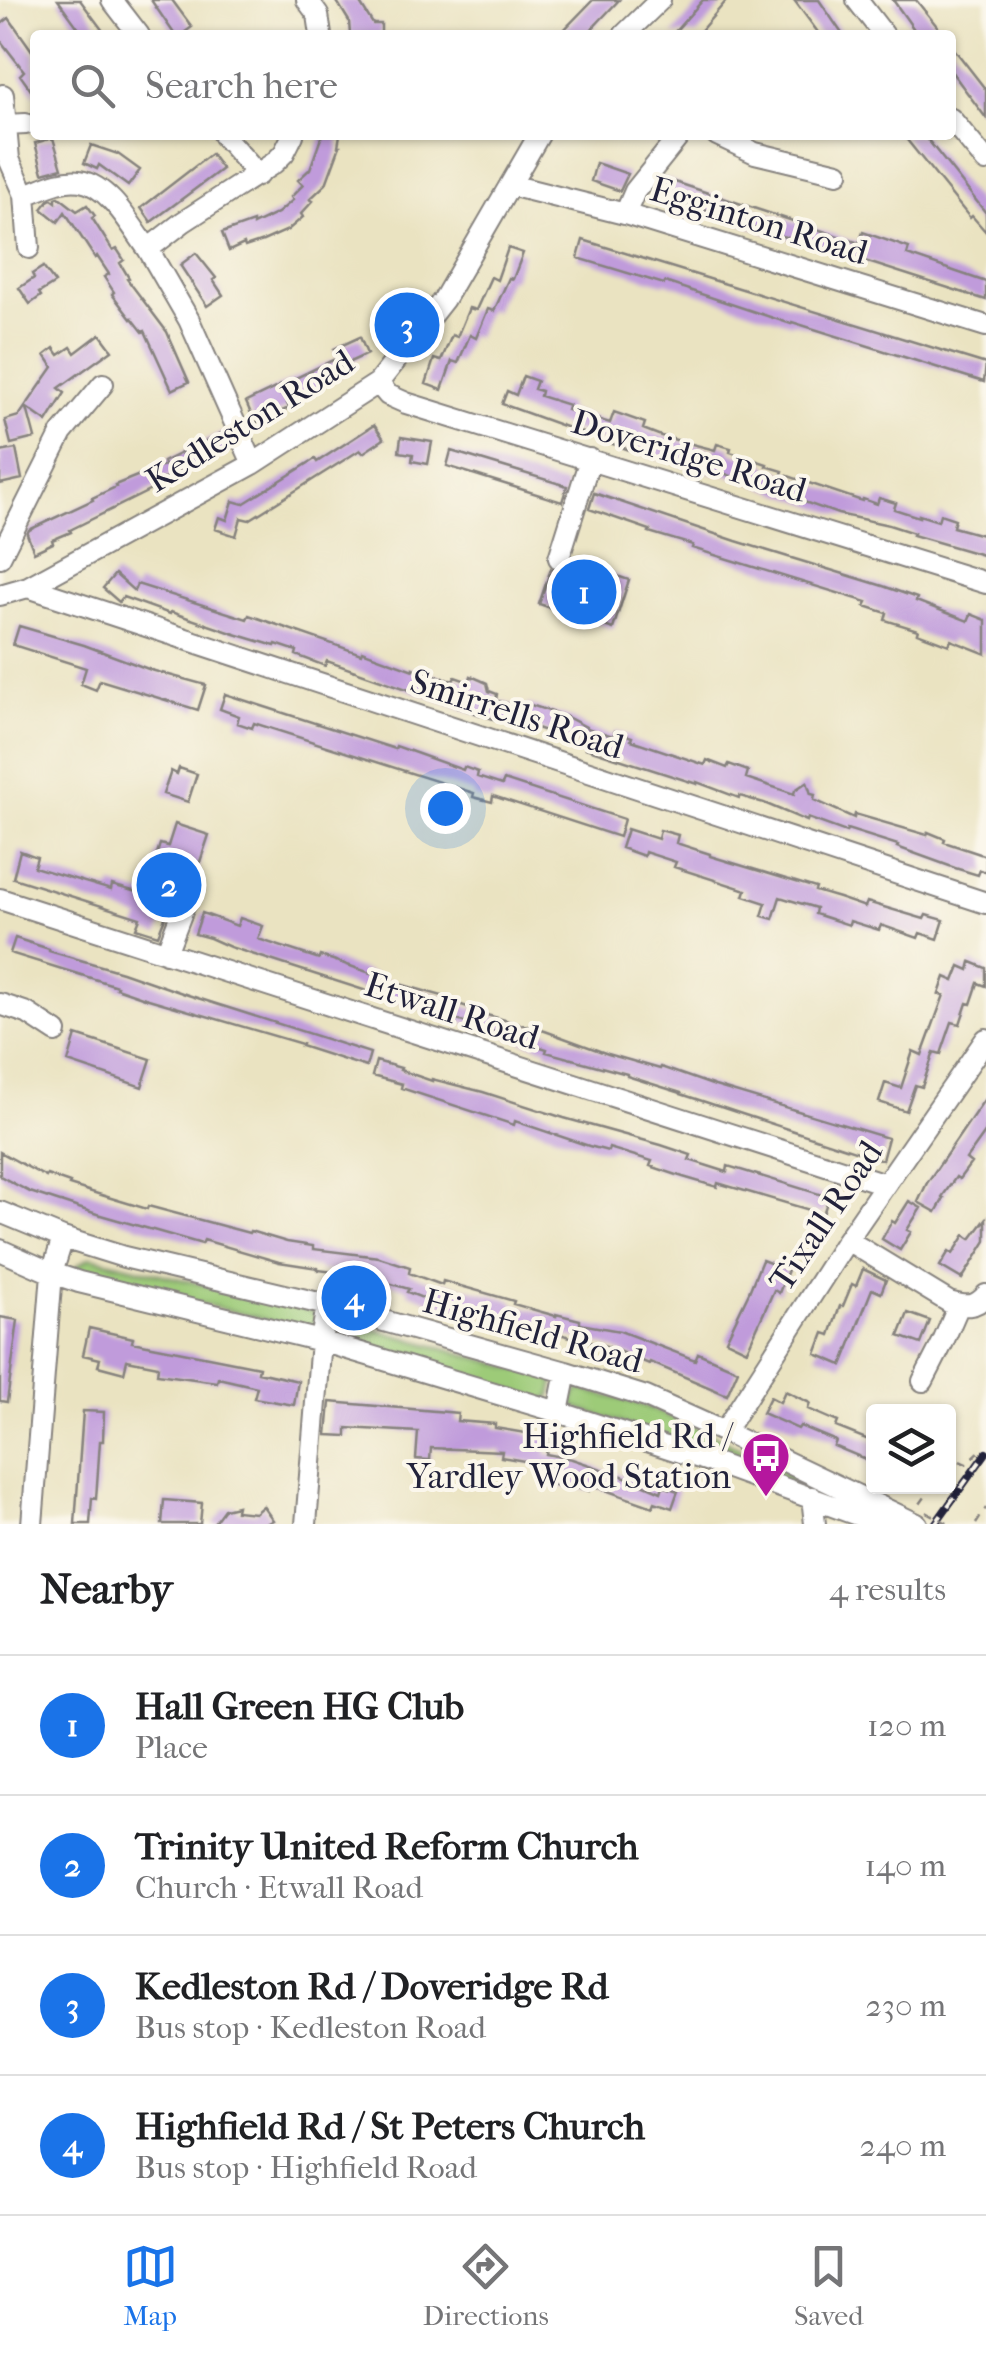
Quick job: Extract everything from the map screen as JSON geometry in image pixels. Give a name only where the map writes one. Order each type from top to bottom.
[{"type":"street","points":[[112,0],[135,30]]},
{"type":"street","points":[[307,0],[318,15],[320,30]]},
{"type":"street","points":[[629,30],[660,0]]},
{"type":"street","points":[[857,0],[880,30]]},
{"type":"street","points":[[3,96],[15,125],[9,159],[25,195],[29,250]]},
{"type":"street","points":[[956,125],[986,161]]},
{"type":"street","points":[[228,140],[258,175]]},
{"type":"street","points":[[148,248],[258,175],[284,153],[290,140]]},
{"type":"street","name":"Kedleston Road","points":[[0,595],[28,587],[253,464],[378,383],[444,299],[536,140]]},
{"type":"street","points":[[625,214],[635,191],[676,140]]},
{"type":"street","points":[[728,140],[755,153],[838,173]]},
{"type":"street","points":[[25,195],[69,181],[87,184],[112,201],[148,248],[189,320],[253,464]]},
{"type":"street","name":"Egginton Road","points":[[510,185],[625,214],[986,326]]},
{"type":"street","name":"Doveridge Road","points":[[378,383],[388,395],[406,403],[986,583]]},
{"type":"street","points":[[0,557],[62,434],[103,384]]},
{"type":"street","points":[[559,558],[590,459]]},
{"type":"street","name":"Smirrells Road","points":[[28,587],[986,903]]},
{"type":"street","points":[[166,953],[190,891]]},
{"type":"street","name":"Etwall Road","points":[[0,900],[885,1184]]},
{"type":"street","points":[[0,1004],[27,1013],[56,1032]]},
{"type":"street","name":"Tixall Road","points":[[724,1432],[847,1240],[986,1039]]},
{"type":"street","name":"Highfield Road","points":[[0,1212],[124,1257],[327,1305],[646,1398],[724,1432],[858,1514],[917,1516]]},
{"type":"street","points":[[32,1524],[52,1273],[63,1238]]},
{"type":"street","points":[[847,1240],[949,1302],[975,1306],[986,1295]]},
{"type":"street","name":"Highfield Road","points":[[0,1250],[52,1273],[115,1292],[321,1342],[558,1412],[712,1462],[882,1524]]},
{"type":"street","points":[[306,1524],[327,1305]]},
{"type":"street","points":[[923,1380],[958,1305]]},
{"type":"street","points":[[558,1412],[566,1372]]},
{"type":"street","points":[[812,1497],[815,1524]]},
{"type":"path","points":[[956,1460],[966,1464],[983,1448]]},
{"type":"path","points":[[976,1524],[986,1508]]},
{"type":"path","points":[[917,1516],[949,1524]]},
{"type":"green space","points":[[90,1257],[312,1311],[316,1314],[314,1326],[306,1330],[78,1273],[77,1266]]},
{"type":"green space","points":[[338,1319],[549,1378],[554,1383],[551,1396],[543,1400],[330,1333],[332,1323]]},
{"type":"green space","points":[[580,1389],[639,1404],[713,1435],[793,1476],[793,1483],[575,1407],[575,1394]]},
{"type":"building","points":[[58,0],[80,0],[102,30],[80,30]]},
{"type":"building","points":[[151,0],[172,0],[192,27],[172,30]]},
{"type":"building","points":[[336,0],[358,0],[373,24],[381,24],[381,30],[350,30],[349,21]]},
{"type":"building","points":[[593,0],[619,0],[591,30],[564,30]]},
{"type":"building","points":[[703,0],[727,0],[701,30],[676,30]]},
{"type":"building","points":[[794,0],[819,0],[840,30],[816,30]]},
{"type":"building","points":[[893,0],[916,0],[940,30],[914,30]]},
{"type":"building","points":[[9,18],[30,48],[30,89],[20,75],[24,71],[0,40],[0,25]]},
{"type":"building","points":[[956,51],[986,90],[986,118],[956,78]]},
{"type":"building","points":[[54,140],[62,168],[43,173],[35,143]]},
{"type":"building","points":[[320,140],[339,140],[326,184],[310,199],[313,201],[301,214],[303,217],[288,230],[229,251],[222,233],[278,213],[293,200],[291,197],[303,185],[298,180],[310,169]]},
{"type":"building","points":[[907,140],[928,140],[986,213],[986,232],[970,218]]},
{"type":"building","points":[[91,145],[118,154],[140,170],[128,186],[99,165],[97,169],[84,163]]},
{"type":"building","points":[[211,154],[222,169],[151,222],[141,208]]},
{"type":"building","points":[[596,163],[628,174],[620,191],[591,181]]},
{"type":"building","points":[[663,178],[859,243],[863,232],[909,248],[907,255],[986,282],[986,300],[818,246],[781,238],[652,193]]},
{"type":"building","points":[[59,197],[77,211],[87,205],[95,216],[92,218],[113,251],[117,249],[124,260],[120,263],[127,279],[167,332],[189,382],[172,390],[145,331],[112,294],[104,277],[109,274],[97,256],[65,212],[58,222],[42,209],[49,200],[56,202]]},
{"type":"building","points":[[583,240],[986,364],[984,382],[578,258]]},
{"type":"building","points":[[508,248],[523,253],[494,311],[488,309],[476,338],[470,335],[458,363],[452,361],[442,390],[426,384],[434,359],[441,361],[469,308],[476,310],[491,277],[497,280]]},
{"type":"building","points":[[196,253],[216,278],[213,280],[223,295],[207,306],[180,265]]},
{"type":"building","points":[[43,267],[55,283],[30,304],[19,288]]},
{"type":"building","points":[[100,334],[112,350],[59,388],[65,393],[47,422],[27,408],[35,438],[11,444],[5,420],[19,416],[53,367],[45,355],[54,348],[59,355],[71,347],[75,353]]},
{"type":"building","points":[[360,337],[367,354],[341,366],[334,349]]},
{"type":"building","points":[[333,360],[341,376],[287,403],[289,408],[255,423],[246,402]]},
{"type":"building","points":[[523,376],[537,381],[534,389],[541,391],[540,396],[569,405],[567,410],[610,423],[614,412],[645,423],[643,429],[661,436],[715,450],[717,444],[731,448],[730,452],[767,464],[783,471],[782,474],[862,501],[877,504],[879,498],[896,503],[894,509],[919,517],[938,521],[940,514],[955,519],[953,527],[986,536],[986,556],[889,525],[838,514],[723,473],[635,452],[502,404],[507,391],[516,395]]},
{"type":"building","points":[[374,425],[384,439],[363,453],[360,450],[249,520],[241,518],[236,536],[215,529],[219,517],[227,520],[233,501],[243,504]]},
{"type":"building","points":[[224,432],[231,448],[163,479],[165,483],[34,552],[29,530]]},
{"type":"building","points":[[401,437],[432,442],[428,464],[412,461],[413,454],[399,452]]},
{"type":"building","points":[[16,449],[22,479],[0,484],[0,452]]},
{"type":"building","points":[[451,451],[567,486],[562,502],[447,466]]},
{"type":"building","points":[[594,493],[883,586],[968,621],[971,614],[986,620],[986,654],[951,640],[949,645],[885,620],[887,613],[865,606],[867,602],[692,548],[693,545],[589,509]]},
{"type":"building","points":[[573,561],[629,580],[613,629],[539,604],[551,569],[563,571]]},
{"type":"building","points":[[115,574],[134,591],[137,584],[247,619],[249,615],[453,681],[455,677],[469,682],[471,676],[487,683],[489,691],[497,694],[496,700],[526,709],[528,704],[613,736],[615,731],[705,765],[707,760],[727,768],[729,764],[748,771],[746,778],[794,794],[807,782],[814,800],[854,818],[855,814],[927,835],[928,832],[945,839],[944,842],[986,856],[986,872],[980,870],[978,875],[898,845],[808,818],[807,821],[764,803],[585,748],[586,745],[516,721],[515,726],[327,661],[325,666],[276,644],[123,597],[119,602],[103,588]]},
{"type":"building","points":[[19,626],[206,685],[198,710],[100,680],[96,690],[81,684],[86,668],[13,645]]},
{"type":"building","points":[[225,694],[463,770],[464,767],[478,772],[477,777],[502,785],[504,780],[624,819],[619,837],[493,796],[492,802],[473,797],[474,793],[254,723],[252,728],[237,723],[239,716],[220,709]]},
{"type":"building","points":[[179,768],[197,774],[188,802],[163,794],[171,771],[177,774]]},
{"type":"building","points":[[175,824],[209,835],[196,874],[192,872],[190,878],[178,885],[158,935],[136,928],[140,918],[13,878],[20,851],[37,857],[34,867],[111,890],[112,885],[147,895],[159,862],[155,860],[160,844],[168,846]]},
{"type":"building","points":[[627,829],[658,839],[660,830],[678,835],[676,843],[865,907],[867,902],[924,919],[926,915],[944,920],[938,939],[920,933],[918,938],[881,925],[879,930],[850,921],[849,925],[815,914],[816,908],[780,897],[773,919],[762,916],[766,903],[744,896],[746,890],[674,867],[676,862],[621,848]]},
{"type":"building","points":[[202,913],[237,926],[240,918],[263,926],[258,939],[453,999],[452,1002],[483,1014],[888,1138],[882,1160],[230,947],[195,934]]},
{"type":"building","points":[[15,938],[370,1053],[366,1067],[10,953]]},
{"type":"building","points":[[971,962],[986,968],[986,986],[978,983],[960,1024],[952,1022],[941,1054],[934,1052],[922,1087],[915,1085],[906,1111],[879,1102],[885,1083],[901,1088],[913,1051],[922,1055],[944,995],[939,994],[945,977],[954,981],[960,966],[969,970]]},
{"type":"building","points":[[76,1035],[151,1059],[142,1087],[68,1062]]},
{"type":"building","points":[[376,1061],[432,1081],[483,1092],[661,1145],[691,1155],[689,1160],[727,1172],[728,1166],[829,1197],[823,1214],[718,1183],[717,1187],[683,1177],[650,1166],[652,1161],[589,1146],[515,1121],[514,1125],[401,1088],[402,1084],[372,1076]]},
{"type":"building","points":[[986,1097],[986,1131],[966,1159],[971,1163],[959,1179],[956,1177],[936,1212],[918,1202]]},
{"type":"building","points":[[0,1152],[46,1177],[147,1209],[148,1206],[313,1249],[379,1257],[410,1267],[409,1273],[442,1285],[443,1281],[580,1320],[580,1324],[620,1331],[695,1360],[698,1353],[738,1370],[727,1395],[606,1346],[430,1301],[407,1292],[409,1289],[381,1281],[382,1278],[279,1262],[97,1214],[30,1192],[0,1176]]},
{"type":"building","points":[[909,1201],[921,1208],[900,1250],[882,1239]]},
{"type":"building","points":[[986,1219],[986,1241],[962,1279],[940,1266],[949,1251],[953,1254],[965,1235],[971,1239]]},
{"type":"building","points":[[762,1260],[788,1270],[779,1293],[774,1290],[747,1350],[726,1340]]},
{"type":"building","points":[[863,1269],[886,1280],[881,1293],[872,1289],[842,1365],[816,1354],[824,1333],[830,1335],[840,1306],[852,1284],[856,1286]]},
{"type":"building","points":[[908,1313],[930,1321],[921,1344],[899,1336]]},
{"type":"building","points":[[0,1317],[18,1320],[7,1402],[0,1401]]},
{"type":"building","points":[[89,1328],[133,1338],[132,1342],[259,1367],[258,1372],[298,1381],[294,1405],[254,1398],[257,1387],[218,1378],[217,1382],[157,1374],[158,1366],[127,1360],[124,1373],[98,1366],[100,1359],[83,1355]]},
{"type":"building","points":[[785,1391],[810,1403],[808,1409],[838,1422],[836,1427],[866,1439],[866,1460],[834,1446],[836,1441],[762,1413],[770,1397],[780,1402]]},
{"type":"building","points":[[330,1402],[458,1413],[457,1421],[495,1424],[495,1428],[549,1437],[546,1454],[572,1459],[661,1492],[663,1486],[678,1491],[672,1508],[655,1502],[653,1507],[591,1485],[589,1491],[550,1484],[554,1466],[501,1457],[502,1451],[431,1448],[430,1460],[416,1459],[418,1432],[347,1428],[347,1436],[327,1435]]},
{"type":"building","points":[[83,1411],[104,1412],[103,1441],[90,1524],[75,1524]]},
{"type":"building","points":[[164,1500],[202,1503],[200,1524],[162,1524]]},
{"type":"building","points":[[237,1506],[236,1511],[255,1513],[263,1506],[273,1520],[266,1524],[213,1524],[224,1509]]},
{"type":"railway","points":[[935,1524],[986,1453]]},
{"type":"place","name":"Kedleston Rd / Doveridge Rd","points":[[407,325]]},
{"type":"place","name":"Hall Green HG Club","points":[[584,592]]},
{"type":"place","name":"Trinity United Reform Church","points":[[169,885]]},
{"type":"place","name":"Highfield Rd / St Peters Church","points":[[354,1298]]},
{"type":"place","name":"Highfield Rd / Yardley Wood Station","points":[[766,1498]]}]
